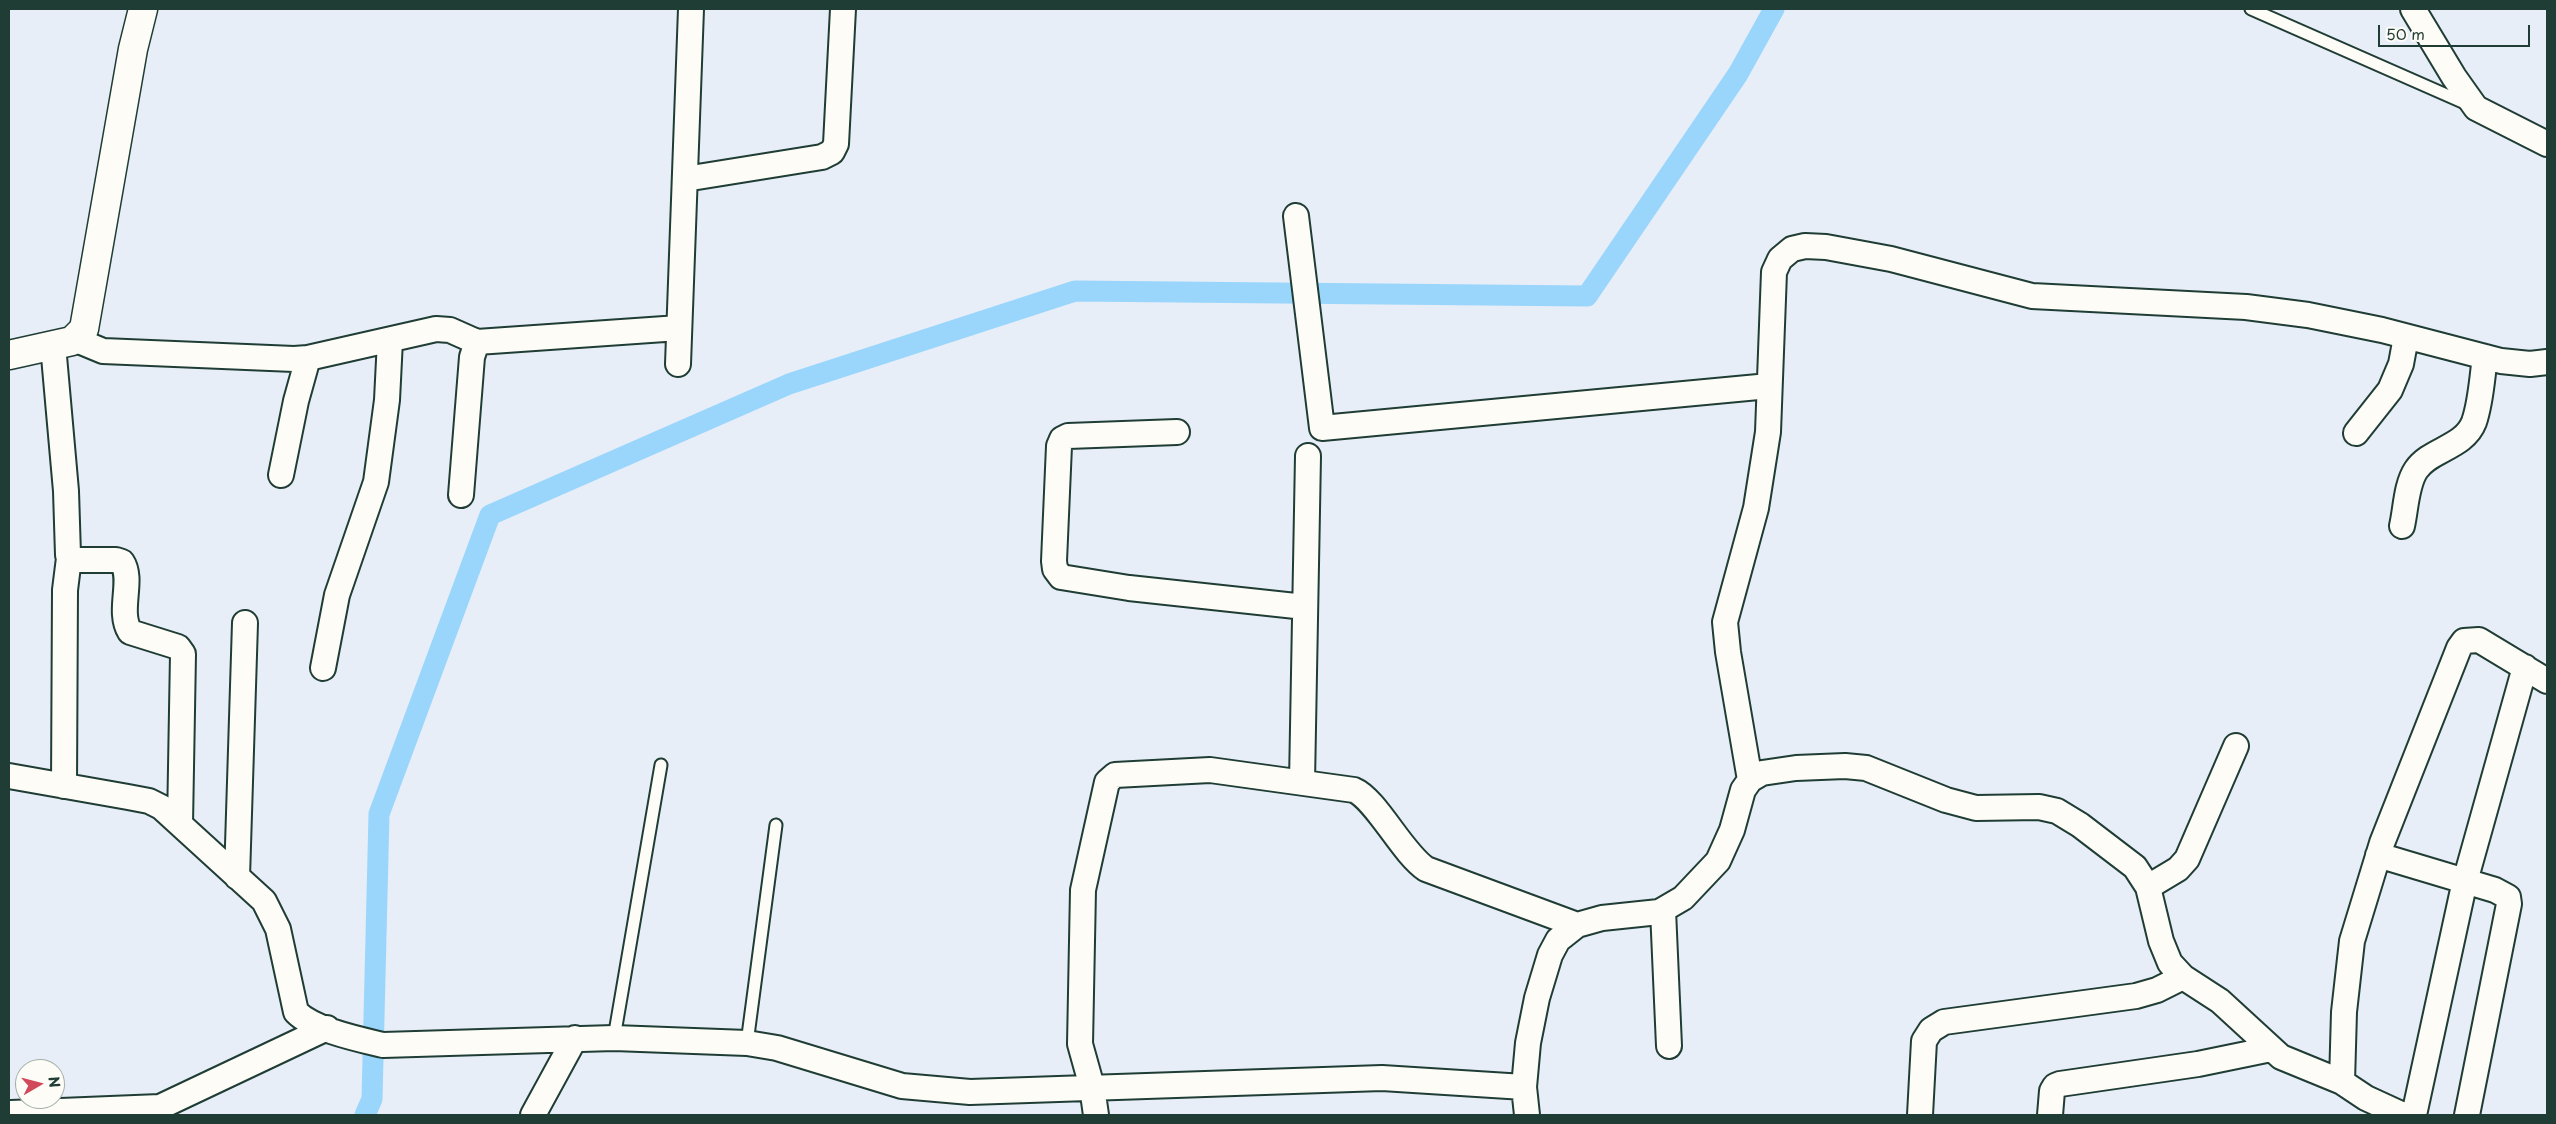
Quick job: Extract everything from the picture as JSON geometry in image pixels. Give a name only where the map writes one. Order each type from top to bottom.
[{"type":"street","points":[[9,355],[64,342],[84,329],[132,49],[143,9]]},
{"type":"street","points":[[678,364],[691,9]]},
{"type":"street","points":[[685,179],[822,157],[832,152],[836,144],[842,9]]},
{"type":"street","points":[[2413,9],[2454,77],[2476,108],[2547,144]]},
{"type":"street","points":[[1296,216],[1322,428],[1769,386]]},
{"type":"street","points":[[1750,780],[1728,652],[1725,622],[1756,508],[1768,432],[1774,272],[1780,259],[1792,249],[1805,246],[1890,259],[2032,296],[2246,307],[2308,315],[2485,357],[2530,364],[2547,362]]},
{"type":"street","points":[[64,342],[103,351],[308,358],[444,329],[477,342],[679,328]]},
{"type":"street","points":[[2356,433],[2390,390],[2400,364],[2406,337]]},
{"type":"street","points":[[323,668],[337,595],[376,482],[387,400],[390,340]]},
{"type":"street","points":[[64,342],[69,558],[65,590],[64,786]]},
{"type":"street","points":[[461,495],[472,357],[477,342]]},
{"type":"street","points":[[2402,526],[2416,470],[2430,458],[2451,447],[2466,434],[2474,422],[2485,357]]},
{"type":"street","points":[[281,475],[296,401],[308,358]]},
{"type":"street","points":[[1177,432],[1068,436],[1062,439],[1059,446],[1054,561],[1057,573],[1061,577],[1129,588],[1305,607]]},
{"type":"street","points":[[1302,782],[1308,456]]},
{"type":"street","points":[[69,558],[122,562],[125,570],[124,621],[130,632],[178,647],[183,654],[180,824]]},
{"type":"street","points":[[237,877],[245,623]]},
{"type":"street","points":[[2342,1082],[2344,1012],[2352,941],[2378,855],[2458,648],[2464,640],[2479,640],[2547,681]]},
{"type":"street","points":[[2414,1115],[2465,882],[2525,667]]},
{"type":"street","points":[[2148,887],[2178,869],[2187,858],[2236,746]]},
{"type":"street","points":[[1527,1115],[1524,1087],[1528,1042],[1537,998],[1550,955],[1558,940],[1577,925],[1602,918],[1663,910],[1683,898],[1718,861],[1732,830],[1743,790],[1750,780],[1762,773],[1796,768],[1845,766],[1866,768],[1946,800],[1976,808],[2039,807],[2057,811],[2136,867],[2148,887],[2160,941],[2170,963],[2183,977],[2227,1007],[2258,1034],[2271,1049],[2282,1056],[2342,1082],[2365,1107],[2403,1115]]},
{"type":"street","points":[[1096,1115],[1092,1087],[1080,1044],[1083,890],[1107,782],[1116,775],[1199,770],[1302,782],[1358,791],[1415,860],[1426,869],[1577,925]]},
{"type":"street","points":[[9,776],[149,801],[161,807],[264,901],[274,918],[296,1012],[302,1018],[350,1037],[383,1045],[575,1038],[747,1043],[777,1048],[912,1087],[970,1092],[1382,1078],[1524,1087]]},
{"type":"street","points":[[2378,855],[2495,890],[2508,897],[2509,904],[2467,1115]]},
{"type":"street","points":[[1663,910],[1669,1046]]},
{"type":"street","points":[[1920,1115],[1924,1041],[1931,1030],[1944,1022],[2136,996],[2157,990],[2183,977]]},
{"type":"street","points":[[11,1113],[149,1110],[160,1107],[327,1028]]},
{"type":"street","points":[[533,1115],[575,1038]]},
{"type":"street","points":[[2050,1115],[2052,1091],[2055,1086],[2060,1084],[2198,1064],[2271,1049]]},
{"type":"lane","points":[[2251,9],[2476,108]]},
{"type":"lane","points":[[614,1038],[661,765]]},
{"type":"lane","points":[[747,1043],[776,825]]},
{"type":"waterway","points":[[365,1115],[372,1099],[379,814],[490,515],[789,384],[1075,291],[1587,296],[1738,74],[1774,9]]}]
